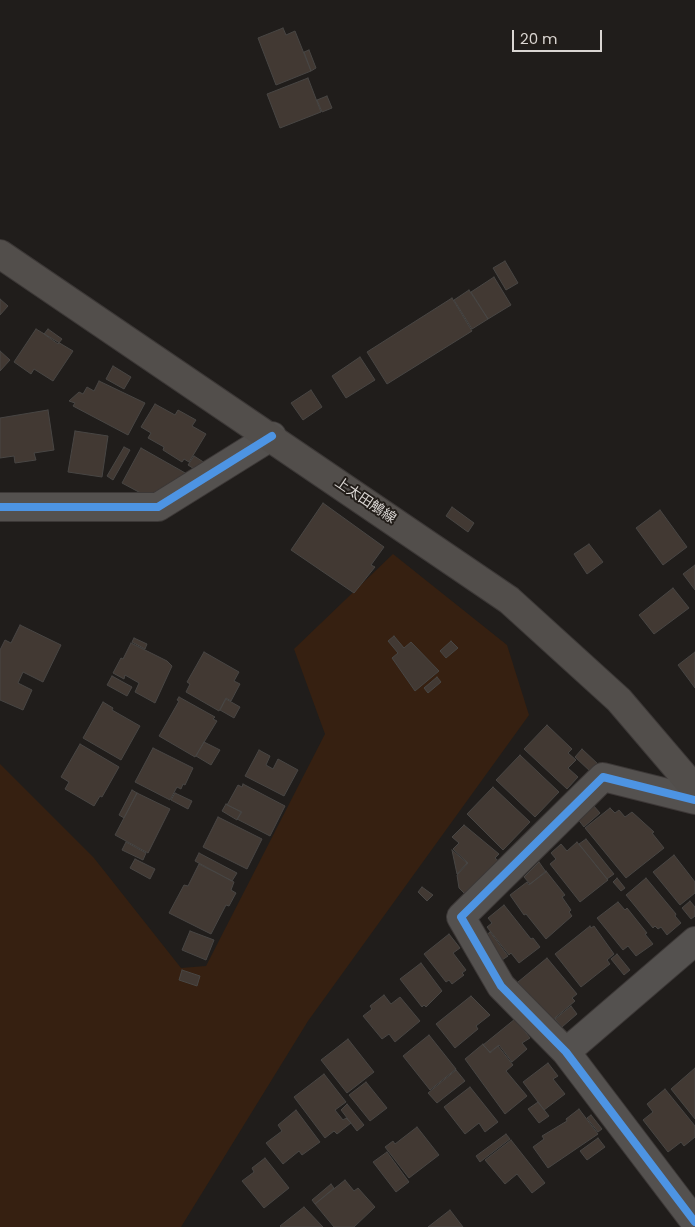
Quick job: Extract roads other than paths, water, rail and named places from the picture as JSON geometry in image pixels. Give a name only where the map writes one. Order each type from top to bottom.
[{"type":"main road","name":"上太田鵤線","points":[[0,254],[272,436],[509,600],[619,700],[695,789]]},
{"type":"street","points":[[0,507],[158,507],[272,436]]},
{"type":"street","points":[[695,800],[603,777],[462,917],[501,986],[566,1052],[695,1222]]},
{"type":"street","points":[[566,1052],[695,941]]}]
